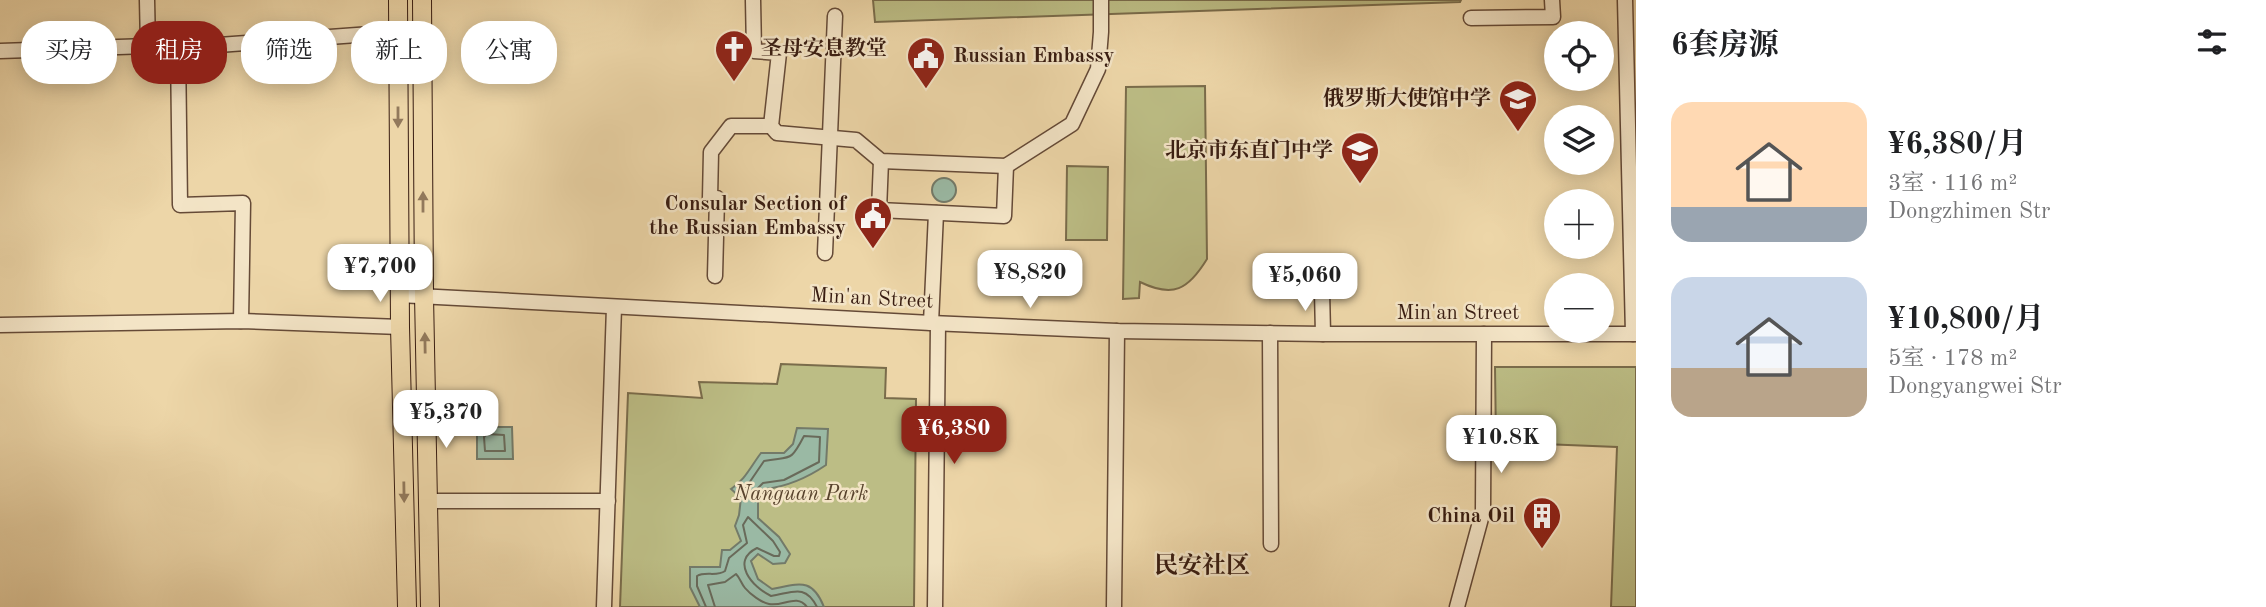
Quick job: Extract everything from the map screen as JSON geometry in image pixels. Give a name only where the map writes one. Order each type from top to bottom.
[{"type":"main road","points":[[398,0],[398,21]]},
{"type":"main road","points":[[422,0],[430,607]]},
{"type":"main road","points":[[398,84],[399,295],[407,607]]},
{"type":"street","points":[[147,0],[147,21]]},
{"type":"street","points":[[752,0],[754,51],[779,53],[771,126],[777,134],[856,139],[881,161],[1006,166],[1072,124],[1098,69],[1101,0]]},
{"type":"street","points":[[1471,18],[1553,17],[1552,0]]},
{"type":"street","points":[[1625,0],[1634,334]]},
{"type":"street","points":[[825,253],[835,16]]},
{"type":"street","points":[[227,44],[351,35]]},
{"type":"street","points":[[0,51],[131,47]]},
{"type":"street","points":[[178,84],[180,205],[243,203],[241,320]]},
{"type":"street","points":[[715,276],[717,198],[710,198],[711,152],[732,126],[771,126]]},
{"type":"street","points":[[881,161],[878,211],[1004,216],[1006,166]]},
{"type":"street","points":[[935,607],[936,213]]},
{"type":"street","points":[[1322,291],[1323,334]]},
{"type":"street","name":"Min'an Street","points":[[399,295],[1117,331],[1634,334]]},
{"type":"street","points":[[604,607],[614,307]]},
{"type":"street","points":[[0,325],[241,320],[400,327]]},
{"type":"street","points":[[1114,607],[1117,331]]},
{"type":"street","points":[[1270,333],[1271,544]]},
{"type":"street","points":[[1457,607],[1483,511],[1484,334]]},
{"type":"street","points":[[428,502],[608,501]]},
{"type":"green space","points":[[873,0],[1461,0],[875,22]]},
{"type":"green space","points":[[1205,86],[1207,259],[1193,278],[1179,288],[1162,290],[1140,282],[1139,298],[1123,299],[1126,87]]},
{"type":"green space","points":[[1067,166],[1108,167],[1107,240],[1066,240]]},
{"type":"green space","name":"Nanguan Park","points":[[781,364],[886,368],[885,398],[916,399],[914,607],[620,607],[628,393],[702,398],[699,382],[777,384]]},
{"type":"green space","points":[[1495,367],[1636,367],[1636,607],[1611,607],[1617,447],[1496,442]]},
{"type":"water","points":[[944,178],[952,182],[956,190],[952,198],[944,202],[936,198],[932,190],[936,182]]},
{"type":"water","points":[[477,427],[512,427],[513,459],[477,459]]},
{"type":"water","points":[[797,428],[828,429],[826,465],[798,481],[766,489],[758,498],[758,518],[779,537],[790,554],[785,563],[773,564],[758,554],[751,561],[758,579],[772,589],[804,585],[815,591],[824,607],[700,607],[690,587],[690,567],[720,567],[722,550],[730,550],[741,541],[735,526],[741,498],[731,489],[744,477],[761,453],[784,453],[793,444]]},
{"type":"place","name":"圣母安息教堂","points":[[734,83]]},
{"type":"place","name":"Russian Embassy","points":[[926,90]]},
{"type":"place","name":"俄罗斯大使馆中学","points":[[1518,133]]},
{"type":"place","name":"北京市东直门中学","points":[[1360,185]]},
{"type":"place","name":"Consular Section of the Russian Embassy","points":[[873,250]]},
{"type":"place","name":"China Oil","points":[[1542,550]]},
{"type":"district","name":"民安社区","points":[[1202,567]]}]
